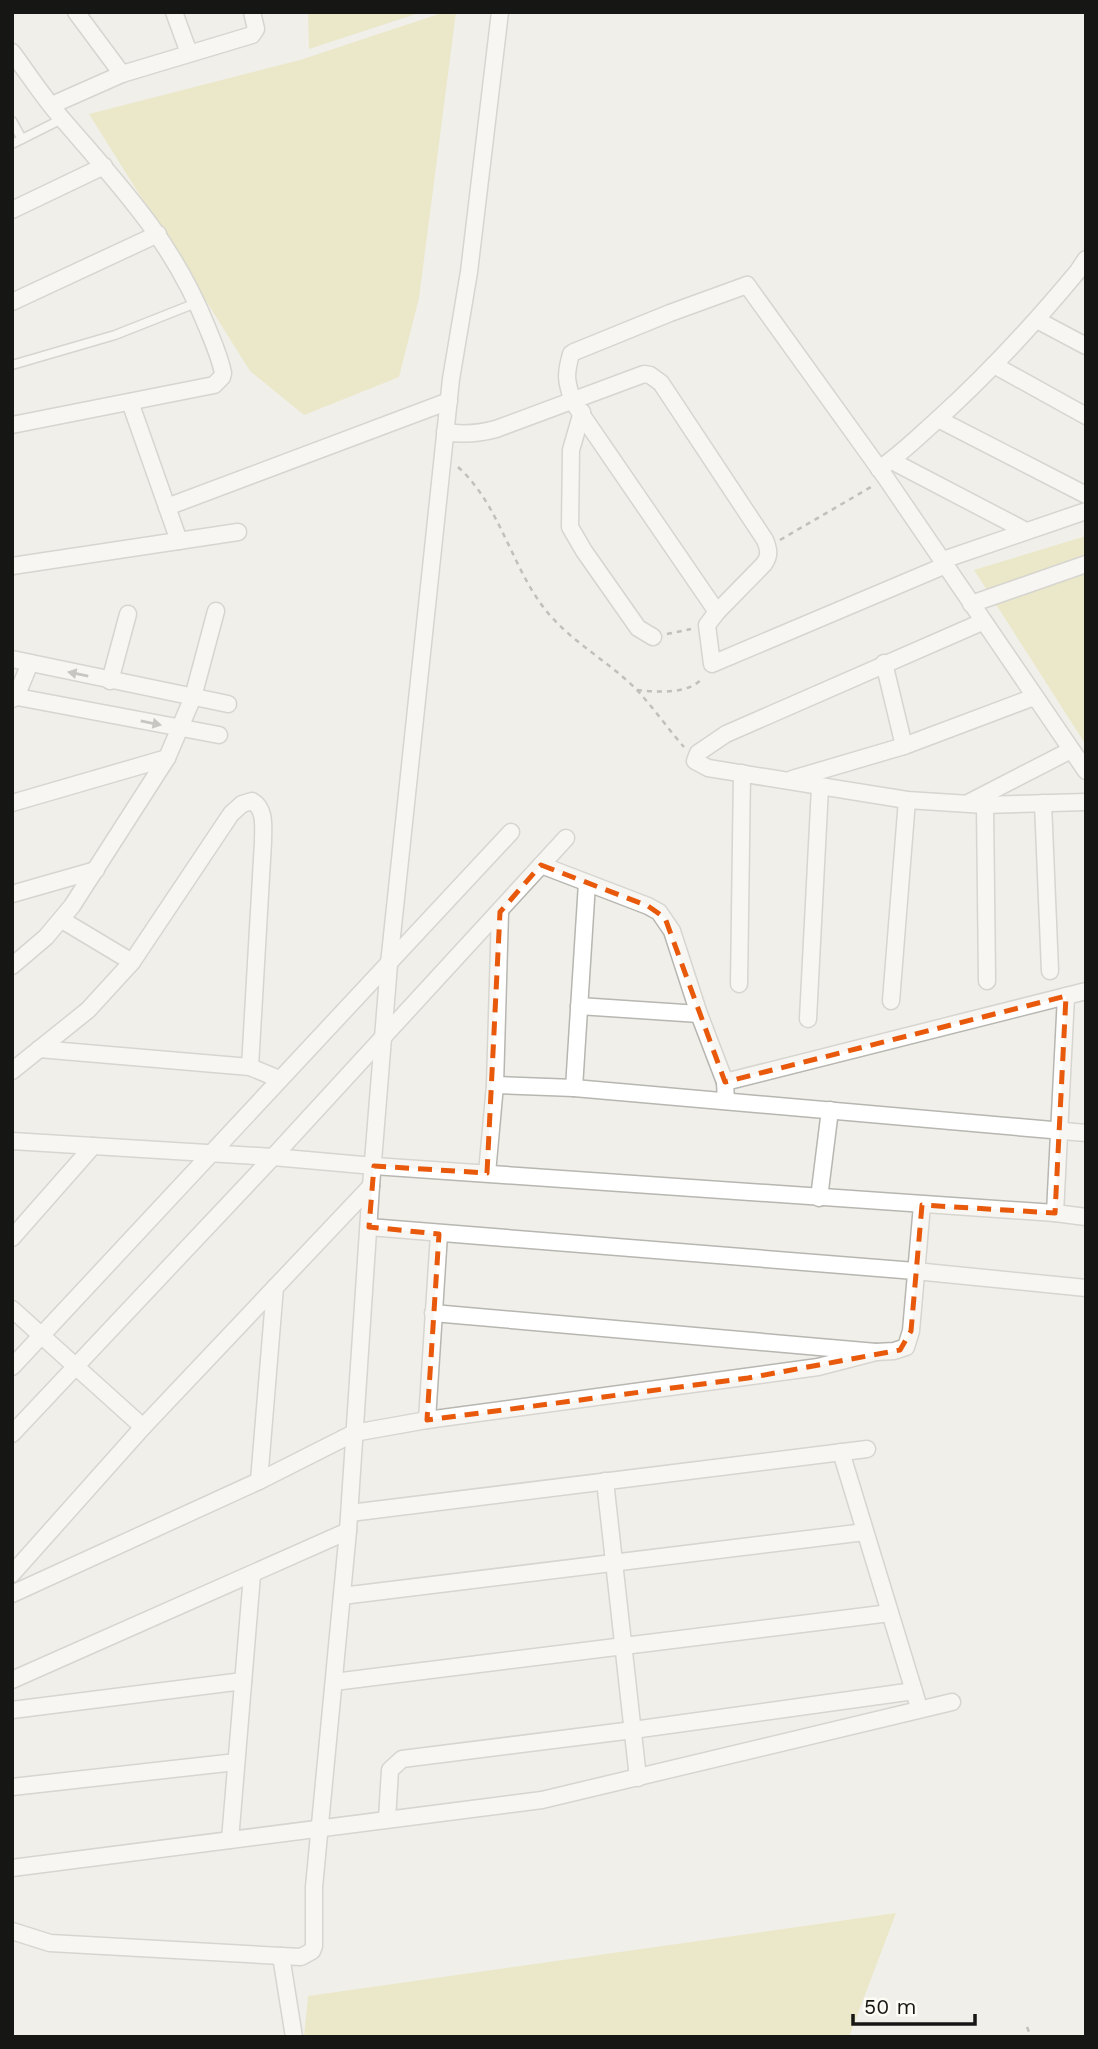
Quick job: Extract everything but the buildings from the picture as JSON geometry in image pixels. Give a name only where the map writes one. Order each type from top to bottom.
[{"type":"street","points":[[76,12],[122,74]]},
{"type":"street","points":[[174,12],[190,53]]},
{"type":"street","points":[[57,112],[122,74],[256,32],[252,12]]},
{"type":"street","points":[[12,1931],[50,1943],[301,1957],[312,1951],[314,1887],[350,1513],[371,1186],[389,964],[445,432],[469,272],[500,12]]},
{"type":"street","points":[[12,52],[57,112],[158,234],[196,303],[221,364],[222,377],[215,385],[12,425]]},
{"type":"street","points":[[12,210],[104,166]]},
{"type":"street","points":[[12,302],[158,234]]},
{"type":"street","points":[[886,469],[993,365],[1083,268]]},
{"type":"street","points":[[1086,511],[944,563],[712,664],[712,618],[577,407],[566,380],[571,354],[747,285],[886,469],[944,563],[982,622],[1086,771]]},
{"type":"street","points":[[1037,320],[1086,345]]},
{"type":"street","points":[[993,365],[1086,416]]},
{"type":"street","points":[[445,432],[478,434],[577,407],[644,374],[655,378],[661,383],[768,547],[769,555],[764,564],[712,618]]},
{"type":"street","points":[[167,507],[449,401]]},
{"type":"street","points":[[130,402],[179,541]]},
{"type":"street","points":[[577,407],[571,450],[570,527],[638,628],[653,637]]},
{"type":"street","points":[[938,419],[1086,495]]},
{"type":"street","points":[[886,469],[1026,531]]},
{"type":"street","points":[[12,566],[238,532]]},
{"type":"street","points":[[971,604],[1084,570]]},
{"type":"street","points":[[12,967],[62,920],[167,758],[192,697],[216,611]]},
{"type":"street","points":[[110,681],[128,614]]},
{"type":"street","points":[[982,622],[726,734],[698,753],[695,761],[708,768],[907,800],[985,805],[1086,802]]},
{"type":"street","points":[[12,659],[228,704]]},
{"type":"street","points":[[30,663],[13,697],[219,735]]},
{"type":"street","points":[[884,663],[904,746]]},
{"type":"street","points":[[790,780],[904,746],[1034,697]]},
{"type":"street","points":[[966,804],[1071,750]]},
{"type":"street","points":[[12,803],[167,758]]},
{"type":"street","points":[[738,984],[742,773]]},
{"type":"street","points":[[808,1018],[820,787]]},
{"type":"street","points":[[891,1000],[907,800]]},
{"type":"street","points":[[12,1071],[88,1010],[132,961],[231,814],[248,801],[257,803],[263,822],[250,1067]]},
{"type":"street","points":[[1043,803],[1050,971]]},
{"type":"street","points":[[985,805],[987,981]]},
{"type":"street","points":[[12,1367],[511,832]]},
{"type":"street","points":[[12,1434],[273,1157],[566,838]]},
{"type":"street","points":[[541,865],[648,906],[665,918],[726,1082],[726,1101]]},
{"type":"street","points":[[12,894],[96,870]]},
{"type":"street","points":[[574,1088],[587,883]]},
{"type":"street","points":[[488,1173],[495,1085],[500,912]]},
{"type":"street","points":[[62,920],[132,961]]},
{"type":"street","points":[[726,1082],[1086,991]]},
{"type":"street","points":[[1055,1213],[1066,996]]},
{"type":"street","points":[[579,1006],[699,1014]]},
{"type":"street","points":[[39,1049],[250,1067],[279,1079]]},
{"type":"street","points":[[495,1085],[574,1088],[1086,1133]]},
{"type":"street","points":[[819,1198],[830,1110]]},
{"type":"street","points":[[12,1141],[273,1157],[1086,1217]]},
{"type":"street","points":[[15,1231],[93,1146]]},
{"type":"street","points":[[12,1574],[143,1427],[371,1186]]},
{"type":"street","points":[[12,1594],[260,1481],[354,1433],[427,1420],[748,1378],[818,1367],[876,1352],[900,1350],[908,1343],[922,1205]]},
{"type":"street","points":[[369,1227],[915,1271],[1086,1288]]},
{"type":"street","points":[[427,1420],[439,1234]]},
{"type":"street","points":[[260,1481],[275,1287]]},
{"type":"street","points":[[12,1309],[143,1427]]},
{"type":"street","points":[[433,1313],[876,1352]]},
{"type":"street","points":[[350,1513],[867,1448]]},
{"type":"street","points":[[841,1452],[920,1710]]},
{"type":"street","points":[[605,1481],[638,1778]]},
{"type":"street","points":[[12,1680],[348,1531]]},
{"type":"street","points":[[342,1596],[865,1532]]},
{"type":"street","points":[[230,1840],[252,1575]]},
{"type":"street","points":[[334,1682],[890,1613]]},
{"type":"street","points":[[12,1710],[243,1681]]},
{"type":"street","points":[[387,1819],[390,1770],[402,1759],[914,1691]]},
{"type":"street","points":[[832,1702],[838,1730]]},
{"type":"street","points":[[12,1868],[542,1800],[952,1702]]},
{"type":"street","points":[[12,1787],[236,1762]]},
{"type":"street","points":[[281,1955],[294,2037]]},
{"type":"lane","points":[[12,144],[23,139],[57,112]]},
{"type":"lane","points":[[12,121],[23,139]]},
{"type":"lane","points":[[12,365],[115,335],[196,303]]},
{"type":"path","points":[[444,457],[471,480],[482,496],[524,579],[559,627],[637,690],[695,761]]},
{"type":"path","points":[[768,547],[886,469]]},
{"type":"path","points":[[653,637],[712,618]]},
{"type":"path","points":[[637,690],[680,689],[699,682],[712,664]]},
{"type":"path","points":[[1027,2027],[1031,2037]]},
{"type":"highlighted area","points":[[541,865],[648,906],[665,918],[725,1082],[1066,996],[1055,1213],[922,1205],[911,1331],[900,1350],[748,1378],[427,1420],[439,1234],[369,1227],[374,1166],[487,1173],[500,912]]},
{"type":"shaded area","points":[[308,12],[422,12],[309,49]]},
{"type":"shaded area","points":[[445,12],[456,12],[419,298],[399,377],[304,415],[250,371],[89,114],[300,60]]},
{"type":"shaded area","points":[[1086,536],[1086,745],[974,570]]},
{"type":"shaded area","points":[[896,1913],[849,2037],[304,2037],[308,1996]]}]
